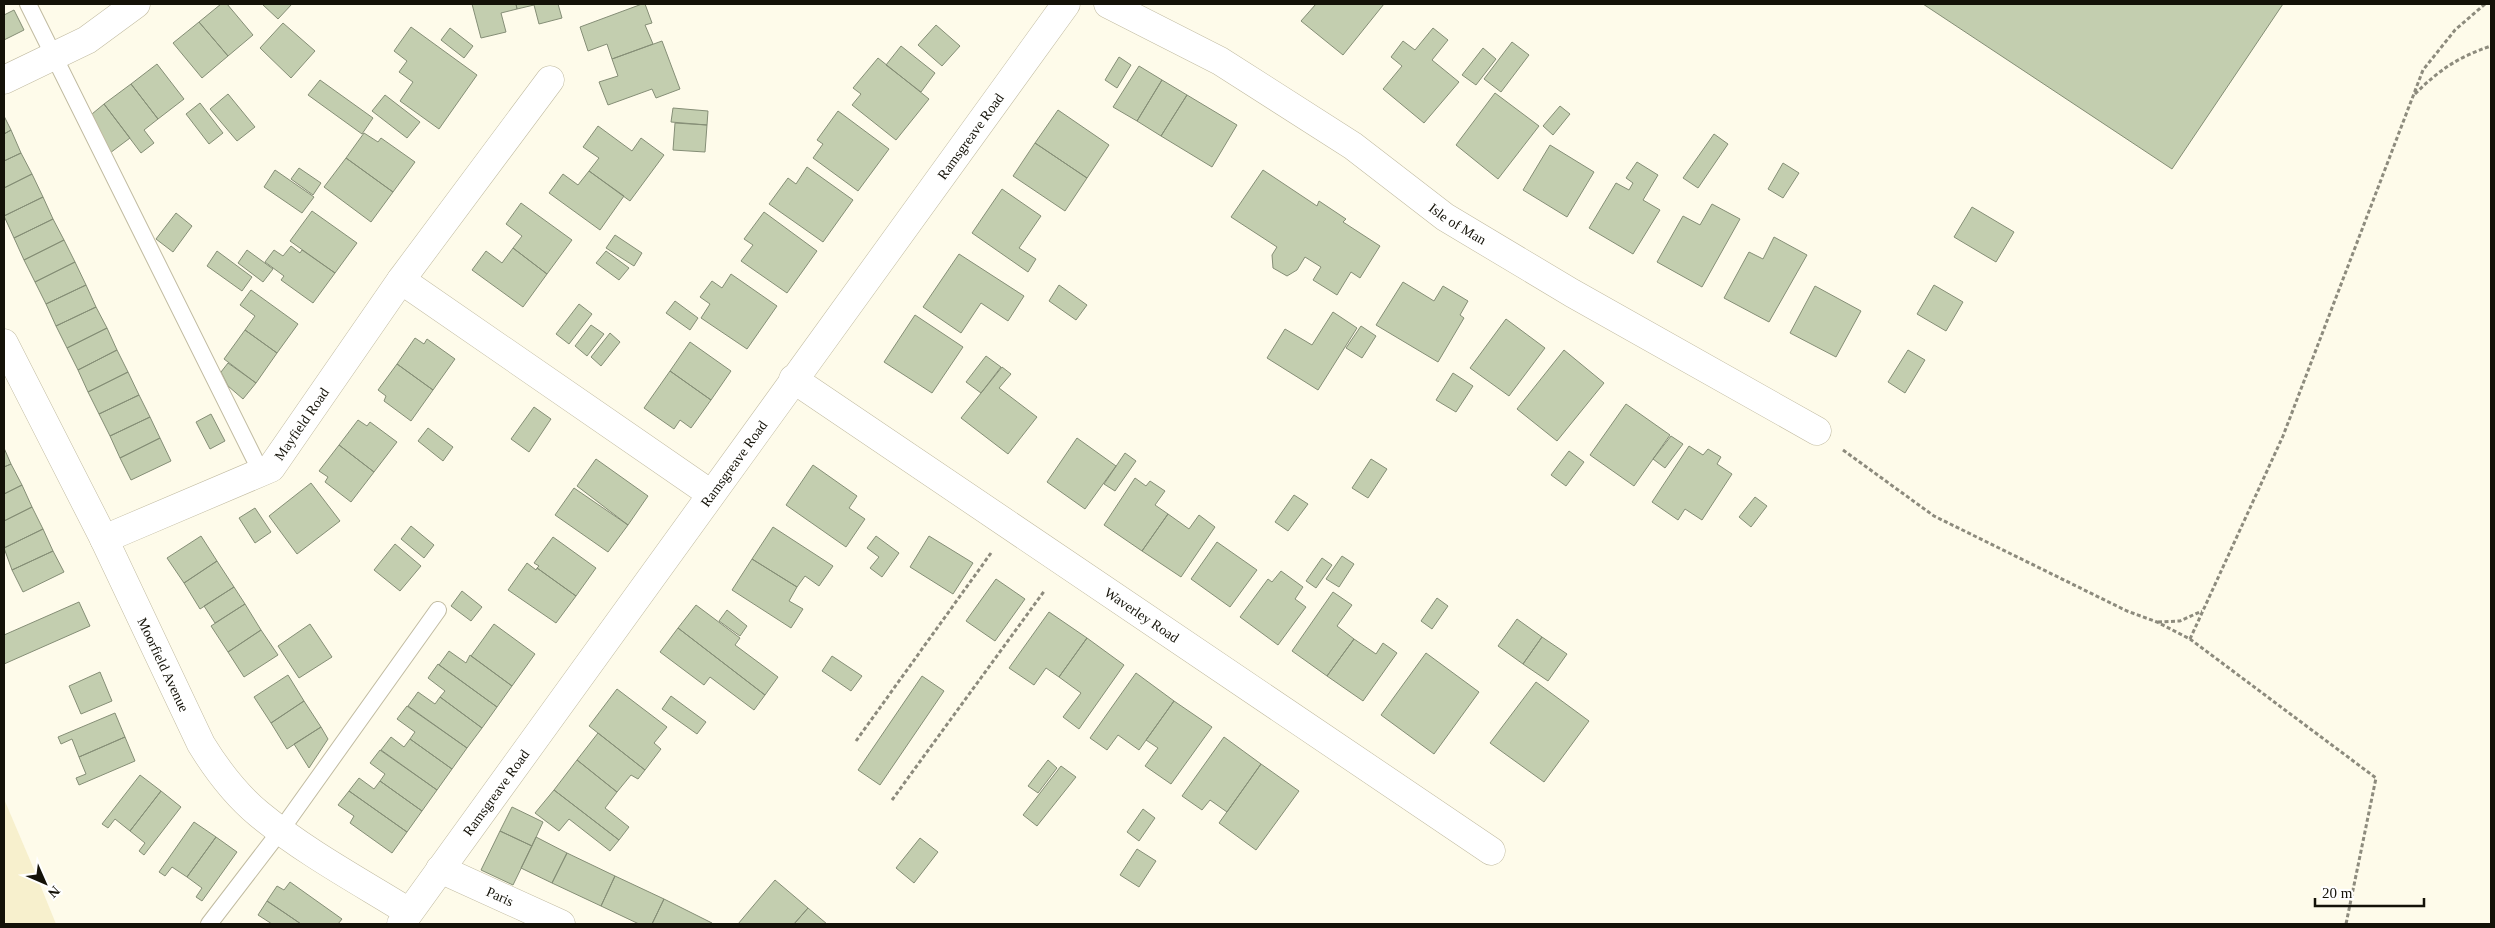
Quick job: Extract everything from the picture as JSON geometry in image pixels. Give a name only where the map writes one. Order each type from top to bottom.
[{"type":"street","points":[[4,80],[87,40],[136,4]]},
{"type":"street","name":"Ramsgreave Road","points":[[405,918],[1066,4]]},
{"type":"street","name":"Isle of Man","points":[[1108,4],[1220,61],[1353,146],[1445,218],[1572,294],[1816,431]]},
{"type":"street","name":"Mayfield Road","points":[[104,539],[272,468],[401,280],[550,80]]},
{"type":"street","points":[[401,280],[711,494]]},
{"type":"street","name":"Moorfield Avenue","points":[[4,343],[104,539],[201,744],[216,768],[258,813],[405,918]]},
{"type":"street","name":"Waverley Road","points":[[793,379],[1491,851]]},
{"type":"street","name":"Paris","points":[[440,868],[561,924]]},
{"type":"lane","points":[[28,4],[52,56],[261,472]]},
{"type":"lane","points":[[209,924],[281,830],[438,610]]},
{"type":"path","points":[[2190,639],[2283,436],[2423,70],[2455,30],[2485,4]]},
{"type":"path","points":[[2412,96],[2436,72],[2468,54],[2491,46]]},
{"type":"path","points":[[1816,431],[1934,516],[2127,611],[2157,622],[2190,639],[2376,778],[2346,924]]},
{"type":"path","points":[[856,741],[1011,526]]},
{"type":"path","points":[[892,800],[1065,563]]},
{"type":"path","points":[[2157,622],[2180,621],[2203,611]]},
{"type":"shaded area","points":[[4,799],[30,860],[56,924],[4,924]]},
{"type":"building","points":[[221,4],[227,4],[253,35],[228,56],[199,22]]},
{"type":"building","points":[[262,4],[292,4],[278,19]]},
{"type":"building","points":[[472,4],[516,4],[517,9],[501,13],[506,32],[481,38]]},
{"type":"building","points":[[516,4],[558,4],[562,18],[539,24],[534,5],[517,9]]},
{"type":"building","points":[[645,4],[652,23],[645,25],[653,44],[612,59],[607,44],[588,51],[580,27]]},
{"type":"building","points":[[1316,4],[1384,4],[1343,55],[1301,21]]},
{"type":"building","points":[[1923,4],[2283,4],[2172,169]]},
{"type":"building","points":[[14,10],[24,30],[4,40],[4,15]]},
{"type":"building","points":[[199,22],[228,56],[202,78],[173,43]]},
{"type":"building","points":[[283,23],[315,51],[291,78],[260,48]]},
{"type":"building","points":[[936,25],[960,46],[942,66],[918,45]]},
{"type":"building","points":[[411,27],[477,75],[439,129],[400,101],[413,82],[399,72],[407,61],[394,51]]},
{"type":"building","points":[[450,28],[473,46],[464,58],[441,40]]},
{"type":"building","points":[[1433,28],[1448,40],[1432,60],[1459,82],[1424,123],[1383,89],[1402,66],[1391,57],[1403,41],[1415,50]]},
{"type":"building","points":[[662,41],[680,89],[656,98],[652,89],[608,105],[599,82],[618,76],[612,59]]},
{"type":"building","points":[[1512,42],[1529,55],[1501,92],[1484,79]]},
{"type":"building","points":[[901,46],[935,73],[921,92],[886,65]]},
{"type":"building","points":[[1483,48],[1496,59],[1476,85],[1462,75]]},
{"type":"building","points":[[1119,57],[1131,65],[1117,88],[1105,80]]},
{"type":"building","points":[[878,58],[929,99],[896,140],[852,105],[861,94],[853,88]]},
{"type":"building","points":[[157,64],[184,99],[158,119],[131,84]]},
{"type":"building","points":[[1139,66],[1162,80],[1137,121],[1113,107]]},
{"type":"building","points":[[320,80],[373,118],[362,134],[308,95]]},
{"type":"building","points":[[1162,80],[1187,95],[1161,136],[1137,121]]},
{"type":"building","points":[[131,84],[158,119],[144,130],[154,143],[141,153],[104,104]]},
{"type":"building","points":[[1495,93],[1539,126],[1498,179],[1456,145]]},
{"type":"building","points":[[228,94],[255,127],[237,141],[210,109]]},
{"type":"building","points":[[385,95],[420,122],[407,138],[372,111]]},
{"type":"building","points":[[1187,95],[1237,125],[1212,167],[1161,136]]},
{"type":"building","points":[[200,103],[223,133],[209,144],[186,114]]},
{"type":"building","points":[[104,104],[130,138],[110,153],[92,114]]},
{"type":"building","points":[[1560,106],[1570,114],[1553,135],[1543,126]]},
{"type":"building","points":[[673,108],[708,111],[707,125],[671,122]]},
{"type":"building","points":[[1058,110],[1109,145],[1087,178],[1035,143]]},
{"type":"building","points":[[838,111],[889,149],[858,191],[813,158],[823,144],[817,140]]},
{"type":"building","points":[[4,116],[11,130],[4,134]]},
{"type":"building","points":[[675,123],[707,125],[705,152],[673,150]]},
{"type":"building","points":[[598,126],[632,151],[641,138],[664,155],[630,201],[589,171],[599,158],[583,147]]},
{"type":"building","points":[[11,130],[21,153],[4,161],[4,134]]},
{"type":"building","points":[[364,133],[378,142],[381,138],[415,162],[393,192],[346,158]]},
{"type":"building","points":[[1714,134],[1728,144],[1698,188],[1683,178]]},
{"type":"building","points":[[1035,143],[1087,178],[1065,211],[1013,176]]},
{"type":"building","points":[[1550,145],[1594,172],[1567,217],[1523,190]]},
{"type":"building","points":[[21,153],[32,174],[4,188],[4,161]]},
{"type":"building","points":[[346,158],[393,192],[371,222],[324,187]]},
{"type":"building","points":[[1637,162],[1658,175],[1643,200],[1660,210],[1633,254],[1589,228],[1616,183],[1629,190],[1633,183],[1626,178]]},
{"type":"building","points":[[1783,163],[1799,173],[1783,198],[1768,189]]},
{"type":"building","points":[[807,167],[853,200],[823,242],[769,204],[788,178],[796,184]]},
{"type":"building","points":[[299,168],[321,183],[313,195],[291,179]]},
{"type":"building","points":[[275,170],[314,197],[302,213],[264,187]]},
{"type":"building","points":[[1263,170],[1317,206],[1319,201],[1346,219],[1343,222],[1380,246],[1360,278],[1351,272],[1337,295],[1313,280],[1321,267],[1305,257],[1297,270],[1287,276],[1273,268],[1272,255],[1277,247],[1231,217]]},
{"type":"building","points":[[589,171],[624,196],[600,230],[549,193],[563,174],[578,185]]},
{"type":"building","points":[[32,174],[43,197],[4,216],[4,188]]},
{"type":"building","points":[[1002,189],[1041,216],[1019,248],[1036,259],[1028,272],[972,233]]},
{"type":"building","points":[[43,197],[53,219],[14,238],[4,216]]},
{"type":"building","points":[[521,203],[572,240],[547,274],[513,248],[522,236],[506,224]]},
{"type":"building","points":[[1712,204],[1740,219],[1702,287],[1657,262],[1683,216],[1700,225]]},
{"type":"building","points":[[1972,207],[2014,232],[1996,262],[1954,237]]},
{"type":"building","points":[[312,211],[357,243],[335,273],[290,241]]},
{"type":"building","points":[[764,212],[817,251],[787,293],[741,261],[753,245],[744,239]]},
{"type":"building","points":[[176,213],[192,226],[173,252],[156,239]]},
{"type":"building","points":[[53,219],[64,240],[24,260],[14,238]]},
{"type":"building","points":[[615,235],[642,253],[634,266],[606,248]]},
{"type":"building","points":[[1774,237],[1807,255],[1769,322],[1724,298],[1749,252],[1763,259]]},
{"type":"building","points":[[64,240],[75,262],[35,282],[24,260]]},
{"type":"building","points":[[291,246],[300,253],[302,250],[335,273],[313,303],[281,280],[284,276],[265,262],[274,250],[283,256]]},
{"type":"building","points":[[513,248],[547,274],[523,307],[472,270],[486,251],[502,263]]},
{"type":"building","points":[[247,250],[273,269],[263,282],[238,263]]},
{"type":"building","points":[[217,251],[252,277],[242,291],[207,266]]},
{"type":"building","points":[[606,251],[629,268],[619,280],[596,263]]},
{"type":"building","points":[[959,254],[1024,296],[1008,321],[981,303],[961,333],[923,307]]},
{"type":"building","points":[[75,262],[86,285],[46,304],[35,282]]},
{"type":"building","points":[[731,274],[777,306],[747,349],[701,318],[710,304],[700,297],[712,281],[722,288]]},
{"type":"building","points":[[1403,282],[1434,301],[1443,286],[1468,301],[1460,315],[1464,318],[1438,362],[1376,325]]},
{"type":"building","points":[[86,285],[96,307],[56,326],[46,304]]},
{"type":"building","points":[[1059,285],[1087,305],[1076,320],[1049,301]]},
{"type":"building","points":[[1934,285],[1963,302],[1946,331],[1917,314]]},
{"type":"building","points":[[1815,286],[1861,311],[1836,357],[1790,333]]},
{"type":"building","points":[[251,290],[298,324],[277,353],[245,330],[255,316],[240,305]]},
{"type":"building","points":[[675,301],[698,318],[690,330],[666,313]]},
{"type":"building","points":[[579,304],[592,314],[569,344],[556,334]]},
{"type":"building","points":[[96,307],[107,328],[67,348],[56,326]]},
{"type":"building","points":[[1333,312],[1357,328],[1318,390],[1267,358],[1285,329],[1312,345]]},
{"type":"building","points":[[915,315],[963,347],[932,393],[884,362]]},
{"type":"building","points":[[1506,319],[1545,348],[1509,396],[1470,368]]},
{"type":"building","points":[[591,325],[604,334],[587,356],[575,346]]},
{"type":"building","points":[[1361,326],[1376,336],[1362,358],[1346,348]]},
{"type":"building","points":[[107,328],[117,350],[78,370],[67,348]]},
{"type":"building","points":[[245,330],[277,353],[256,383],[224,359]]},
{"type":"building","points":[[610,333],[620,342],[601,366],[591,357]]},
{"type":"building","points":[[415,338],[424,344],[427,339],[455,359],[433,390],[397,364]]},
{"type":"building","points":[[690,342],[731,371],[711,400],[670,371]]},
{"type":"building","points":[[117,350],[128,372],[88,392],[78,370]]},
{"type":"building","points":[[1564,350],[1604,383],[1557,441],[1517,409]]},
{"type":"building","points":[[1908,350],[1925,360],[1905,393],[1888,382]]},
{"type":"building","points":[[986,356],[1001,367],[981,393],[966,382]]},
{"type":"building","points":[[228,363],[256,383],[243,399],[228,386],[221,372]]},
{"type":"building","points":[[397,364],[433,390],[411,421],[384,401],[386,396],[378,390]]},
{"type":"building","points":[[1002,367],[1011,374],[999,388],[1037,417],[1008,454],[961,418]]},
{"type":"building","points":[[670,371],[711,400],[691,428],[680,420],[674,429],[644,408]]},
{"type":"building","points":[[128,372],[139,395],[99,414],[88,392]]},
{"type":"building","points":[[1453,373],[1473,386],[1456,412],[1436,400]]},
{"type":"building","points":[[139,395],[150,417],[110,436],[99,414]]},
{"type":"building","points":[[1626,404],[1670,435],[1634,486],[1590,455]]},
{"type":"building","points":[[534,407],[551,419],[529,452],[511,439]]},
{"type":"building","points":[[211,414],[225,441],[210,449],[196,422]]},
{"type":"building","points":[[150,417],[160,438],[120,458],[110,436]]},
{"type":"building","points":[[358,420],[367,426],[370,422],[397,442],[374,472],[339,445]]},
{"type":"building","points":[[428,428],[453,447],[443,461],[418,441]]},
{"type":"building","points":[[1671,436],[1683,444],[1665,468],[1653,459]]},
{"type":"building","points":[[160,438],[171,461],[131,480],[120,458]]},
{"type":"building","points":[[1077,438],[1116,466],[1085,509],[1047,482]]},
{"type":"building","points":[[339,445],[374,472],[351,502],[325,482],[328,477],[319,471]]},
{"type":"building","points":[[1689,446],[1703,455],[1708,449],[1721,457],[1717,464],[1732,474],[1702,520],[1685,509],[1678,520],[1652,502]]},
{"type":"building","points":[[4,448],[11,464],[4,467]]},
{"type":"building","points":[[1569,451],[1584,462],[1566,486],[1551,475]]},
{"type":"building","points":[[1125,453],[1136,461],[1115,491],[1104,484]]},
{"type":"building","points":[[596,459],[648,496],[628,525],[577,486]]},
{"type":"building","points":[[1371,459],[1387,469],[1368,498],[1352,488]]},
{"type":"building","points":[[11,464],[22,485],[4,494],[4,467]]},
{"type":"building","points":[[813,465],[857,496],[849,508],[865,519],[846,547],[786,505]]},
{"type":"building","points":[[1135,478],[1146,486],[1150,481],[1165,491],[1155,505],[1168,514],[1142,551],[1104,525]]},
{"type":"building","points":[[311,483],[340,521],[297,554],[269,516]]},
{"type":"building","points":[[22,485],[32,507],[4,521],[4,494]]},
{"type":"building","points":[[574,488],[628,525],[608,552],[555,515]]},
{"type":"building","points":[[1294,495],[1308,504],[1288,531],[1275,522]]},
{"type":"building","points":[[1755,497],[1767,506],[1751,527],[1739,517]]},
{"type":"building","points":[[32,507],[43,529],[4,548],[4,521]]},
{"type":"building","points":[[255,508],[271,532],[255,543],[239,518]]},
{"type":"building","points":[[1168,514],[1189,529],[1199,515],[1215,527],[1181,577],[1142,551]]},
{"type":"building","points":[[411,526],[434,545],[424,558],[401,539]]},
{"type":"building","points":[[773,527],[833,566],[819,586],[805,576],[797,587],[752,559]]},
{"type":"building","points":[[43,529],[53,551],[12,570],[4,548]]},
{"type":"building","points":[[201,536],[217,561],[184,583],[167,558]]},
{"type":"building","points":[[876,536],[899,553],[882,577],[870,568],[879,557],[867,548]]},
{"type":"building","points":[[929,536],[973,563],[953,594],[910,567]]},
{"type":"building","points":[[553,537],[596,568],[576,596],[537,568],[539,566],[534,563]]},
{"type":"building","points":[[1217,542],[1257,570],[1230,607],[1191,579]]},
{"type":"building","points":[[395,544],[421,566],[400,591],[374,570]]},
{"type":"building","points":[[53,551],[64,572],[23,592],[12,570]]},
{"type":"building","points":[[1342,556],[1354,564],[1339,587],[1326,579]]},
{"type":"building","points":[[1322,558],[1332,565],[1316,588],[1306,581]]},
{"type":"building","points":[[752,559],[797,587],[789,601],[803,609],[791,628],[732,590]]},
{"type":"building","points":[[217,561],[234,587],[200,609],[184,583]]},
{"type":"building","points":[[527,563],[576,596],[556,623],[508,590]]},
{"type":"building","points":[[1281,571],[1303,587],[1295,599],[1306,607],[1278,645],[1240,617],[1268,579],[1272,582]]},
{"type":"building","points":[[996,579],[1025,599],[995,641],[966,621]]},
{"type":"building","points":[[234,587],[245,604],[215,623],[204,606]]},
{"type":"building","points":[[462,591],[482,607],[471,621],[451,606]]},
{"type":"building","points":[[1333,592],[1352,605],[1337,626],[1354,639],[1327,676],[1292,651]]},
{"type":"building","points":[[1437,598],[1448,606],[1432,629],[1421,621]]},
{"type":"building","points":[[79,602],[90,626],[4,664],[4,635]]},
{"type":"building","points":[[245,604],[261,630],[228,652],[211,626]]},
{"type":"building","points":[[696,605],[740,638],[735,645],[778,677],[765,695],[678,628]]},
{"type":"building","points":[[727,610],[747,626],[740,636],[719,621]]},
{"type":"building","points":[[1049,612],[1087,638],[1059,677],[1046,668],[1034,685],[1009,668]]},
{"type":"building","points":[[1517,619],[1542,637],[1523,664],[1498,646]]},
{"type":"building","points":[[310,624],[332,657],[299,678],[278,646]]},
{"type":"building","points":[[494,624],[535,654],[512,686],[471,656]]},
{"type":"building","points":[[678,628],[765,695],[754,710],[710,677],[704,685],[660,652]]},
{"type":"building","points":[[261,630],[278,655],[244,677],[228,652]]},
{"type":"building","points":[[1542,637],[1567,654],[1548,681],[1523,664]]},
{"type":"building","points":[[1087,638],[1124,665],[1079,729],[1063,717],[1081,693],[1059,677]]},
{"type":"building","points":[[1354,639],[1376,654],[1383,643],[1397,653],[1363,701],[1327,676]]},
{"type":"building","points":[[449,651],[466,663],[470,655],[512,686],[497,707],[439,665]]},
{"type":"building","points":[[1426,653],[1479,692],[1434,754],[1381,715]]},
{"type":"building","points":[[832,656],[862,676],[851,691],[822,671]]},
{"type":"building","points":[[438,664],[497,707],[482,728],[440,697],[445,691],[428,678]]},
{"type":"building","points":[[100,672],[112,701],[81,714],[69,686]]},
{"type":"building","points":[[1136,673],[1174,701],[1139,750],[1118,735],[1107,750],[1090,738]]},
{"type":"building","points":[[288,675],[304,701],[271,723],[254,697]]},
{"type":"building","points":[[922,676],[944,691],[880,785],[858,770]]},
{"type":"building","points":[[1536,682],[1589,721],[1544,782],[1490,743]]},
{"type":"building","points":[[617,689],[667,727],[654,743],[661,749],[645,770],[589,726]]},
{"type":"building","points":[[418,692],[435,704],[440,697],[482,728],[467,748],[408,706]]},
{"type":"building","points":[[671,696],[706,722],[697,734],[662,709]]},
{"type":"building","points":[[304,701],[321,727],[287,749],[271,723]]},
{"type":"building","points":[[1174,701],[1212,727],[1171,784],[1145,766],[1158,748],[1146,740]]},
{"type":"building","points":[[407,706],[467,748],[452,769],[410,739],[415,732],[397,719]]},
{"type":"building","points":[[115,713],[125,737],[79,757],[72,739],[61,744],[58,737]]},
{"type":"building","points":[[321,727],[328,739],[309,768],[294,744]]},
{"type":"building","points":[[598,733],[645,770],[638,779],[631,775],[617,792],[577,760]]},
{"type":"building","points":[[125,737],[135,761],[79,785],[76,778],[86,774],[79,757]]},
{"type":"building","points":[[391,737],[404,747],[410,739],[452,769],[437,790],[381,750]]},
{"type":"building","points":[[1224,737],[1261,764],[1227,812],[1210,800],[1202,810],[1182,796]]},
{"type":"building","points":[[380,750],[437,790],[422,811],[380,781],[385,774],[370,763]]},
{"type":"building","points":[[577,760],[617,792],[605,808],[629,827],[619,840],[554,790]]},
{"type":"building","points":[[1048,760],[1057,768],[1038,793],[1028,786]]},
{"type":"building","points":[[1261,764],[1299,791],[1256,850],[1219,823]]},
{"type":"building","points":[[1061,766],[1076,777],[1037,826],[1023,815]]},
{"type":"building","points":[[140,775],[161,791],[130,831],[115,819],[108,828],[102,824]]},
{"type":"building","points":[[359,778],[374,789],[380,781],[422,811],[407,832],[349,791]]},
{"type":"building","points":[[554,790],[619,840],[610,851],[569,819],[559,831],[535,813]]},
{"type":"building","points":[[161,791],[181,807],[144,855],[139,851],[145,843],[130,831]]},
{"type":"building","points":[[349,791],[407,832],[392,853],[350,823],[354,816],[338,805]]},
{"type":"building","points":[[512,807],[543,822],[532,846],[500,831]]},
{"type":"building","points":[[1143,809],[1155,818],[1139,841],[1127,832]]},
{"type":"building","points":[[194,822],[216,837],[187,877],[172,867],[165,876],[159,872]]},
{"type":"building","points":[[500,831],[532,846],[513,885],[481,870]]},
{"type":"building","points":[[216,837],[237,852],[202,901],[196,897],[202,888],[187,877]]},
{"type":"building","points":[[536,837],[567,853],[552,883],[521,868]]},
{"type":"building","points":[[920,838],[938,852],[914,883],[896,868]]},
{"type":"building","points":[[1137,849],[1156,861],[1139,887],[1120,875]]},
{"type":"building","points":[[567,853],[615,876],[601,906],[552,883]]},
{"type":"building","points":[[615,876],[664,899],[652,924],[639,924],[601,906]]},
{"type":"building","points":[[775,880],[808,908],[794,924],[738,924]]},
{"type":"building","points":[[290,882],[342,919],[338,924],[301,924],[267,901],[277,886],[284,890]]},
{"type":"building","points":[[664,899],[712,923],[712,924],[652,924]]},
{"type":"building","points":[[267,901],[301,924],[272,924],[258,915]]},
{"type":"building","points":[[808,908],[827,924],[794,924]]}]
